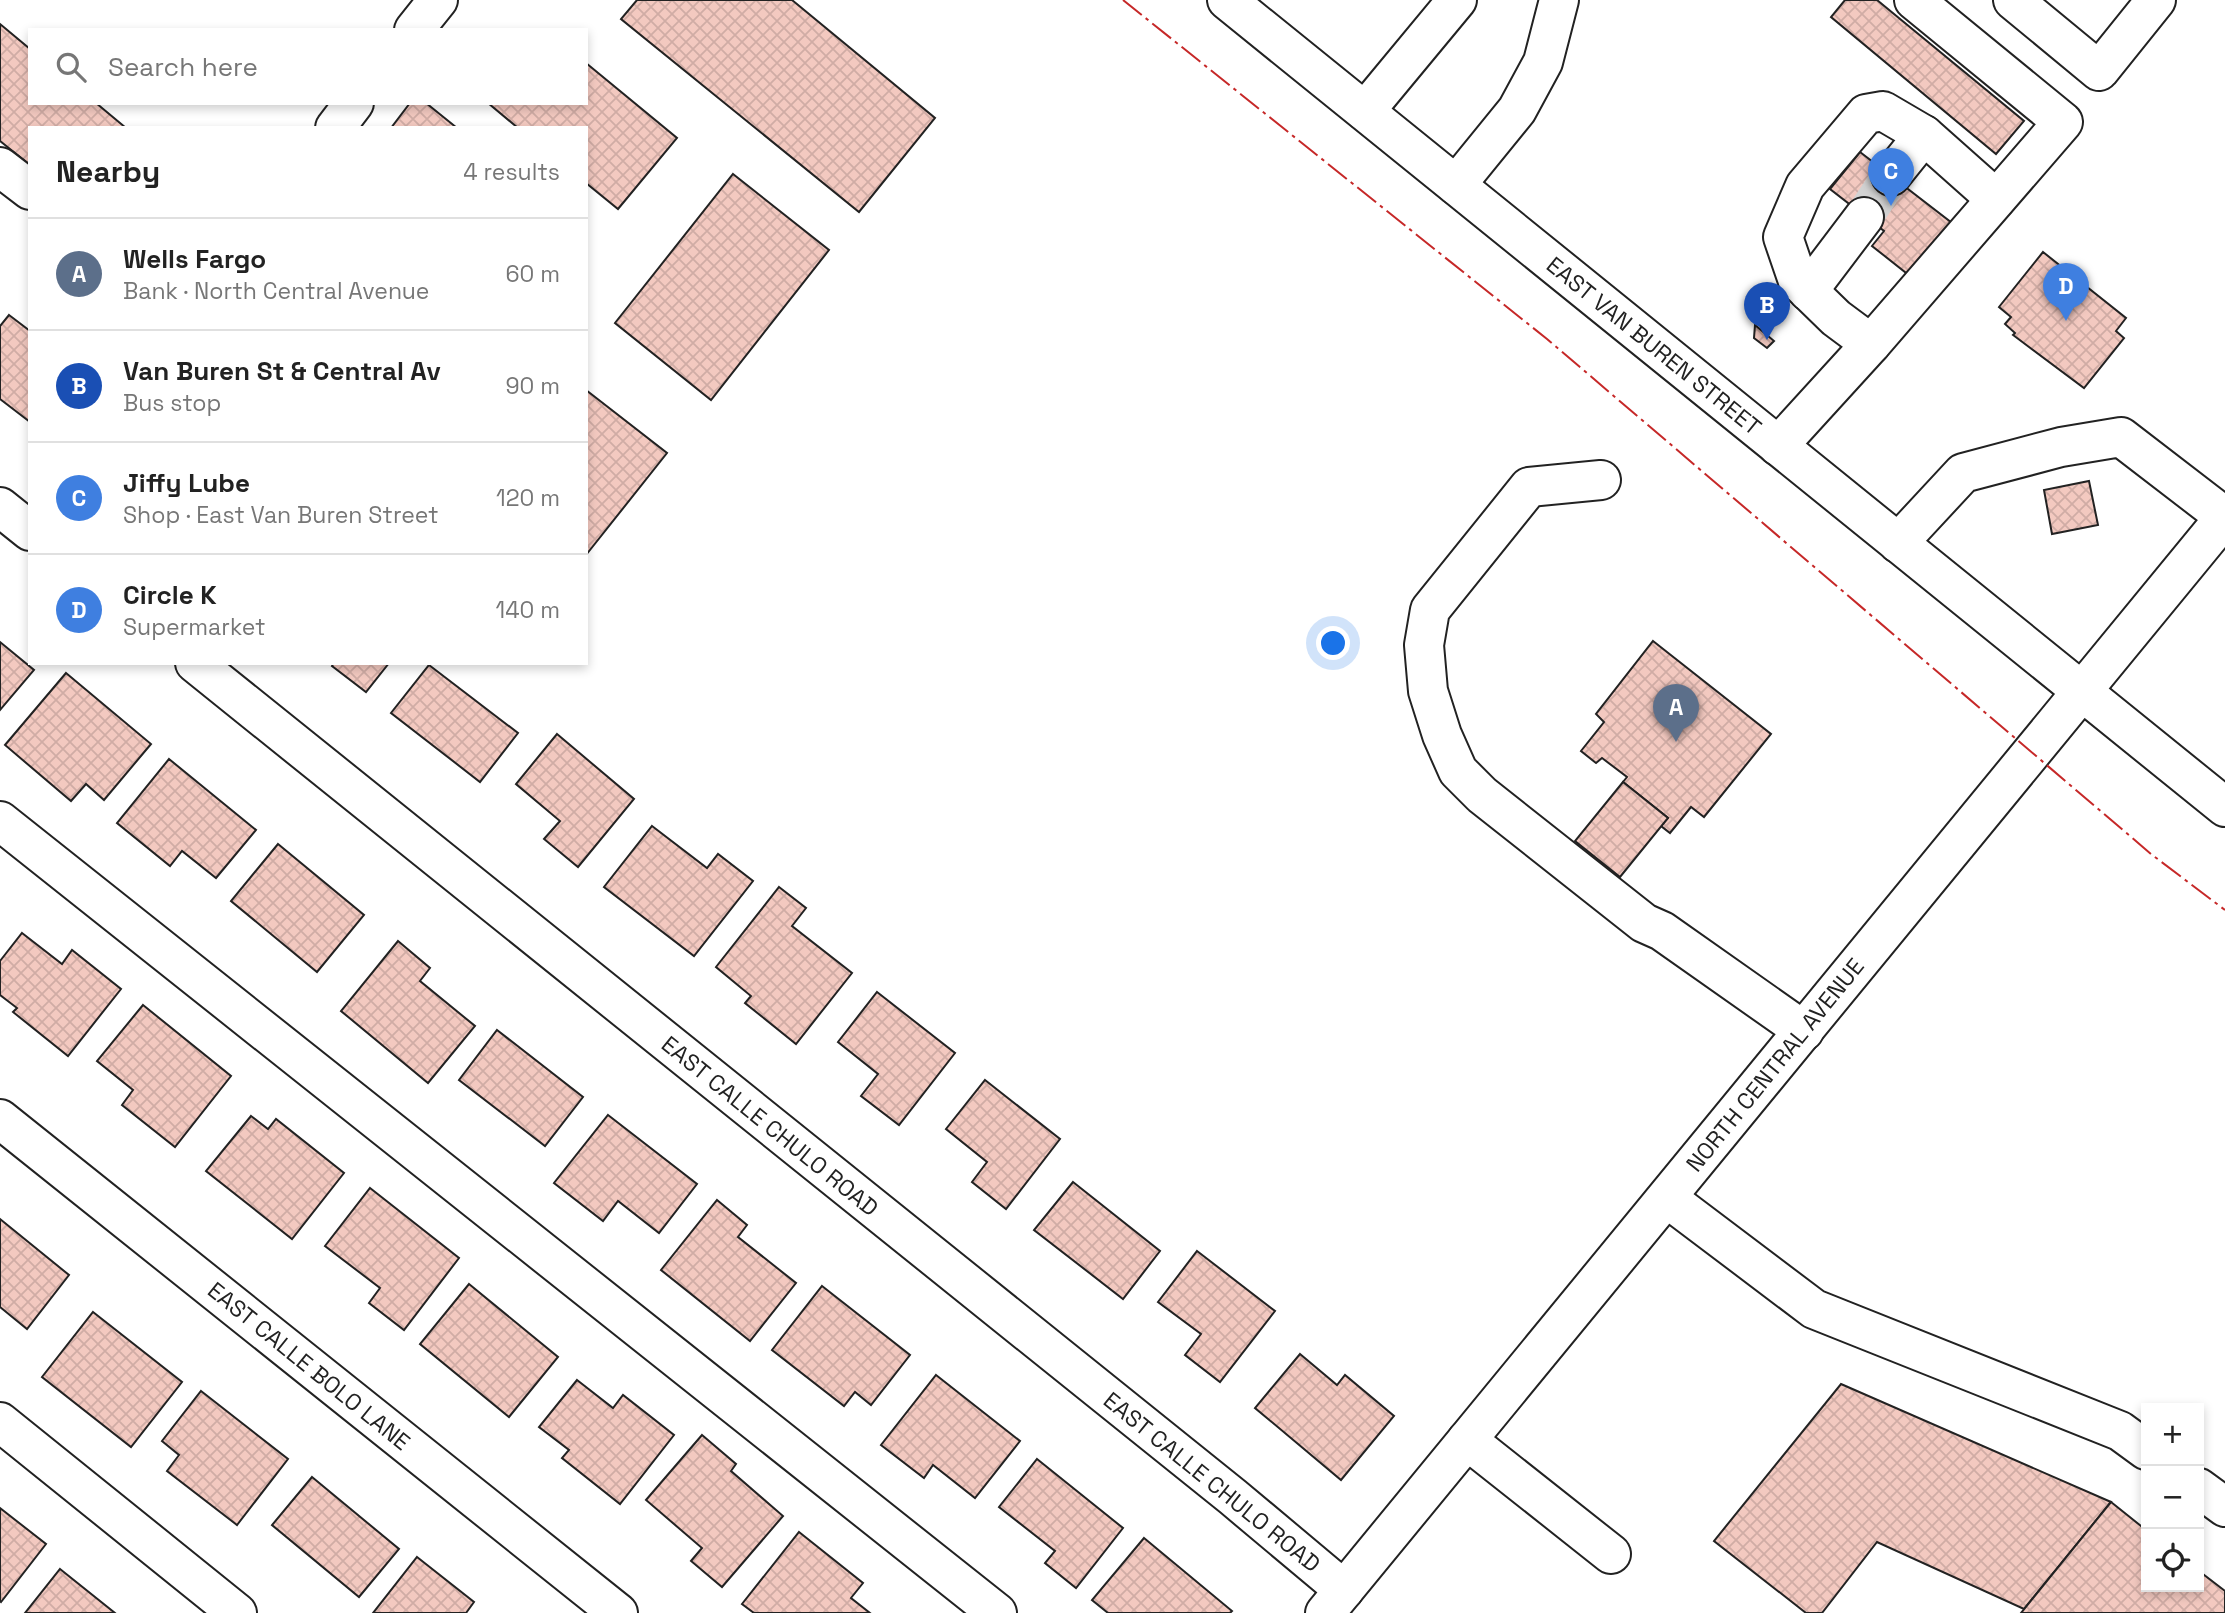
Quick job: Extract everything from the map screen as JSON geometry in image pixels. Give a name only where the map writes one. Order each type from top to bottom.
[{"type":"street","points":[[416,28],[438,0]]},
{"type":"street","name":"EAST VAN BUREN STREET","points":[[1227,0],[2225,807]]},
{"type":"street","points":[[1365,111],[1457,0]]},
{"type":"street","points":[[1456,185],[1517,110],[1544,62],[1559,0]]},
{"type":"street","points":[[1778,446],[1871,344],[2063,122],[1914,0]]},
{"type":"street","points":[[2013,0],[2099,71],[2156,0]]},
{"type":"street","points":[[337,126],[352,105]]},
{"type":"street","points":[[1871,344],[1836,318],[1798,281],[1783,237],[1805,186],[1866,114],[1883,111],[1924,135],[1996,199]]},
{"type":"street","points":[[1891,176],[1924,135]]},
{"type":"street","points":[[0,167],[28,188]]},
{"type":"street","points":[[1808,291],[1864,216]]},
{"type":"street","points":[[1898,543],[1963,473],[2061,447],[2121,438],[2225,517]]},
{"type":"street","points":[[1601,480],[1530,486],[1430,610],[1424,645],[1428,691],[1442,735],[1458,771],[1482,794],[1644,923],[1662,931],[1804,1031]]},
{"type":"street","points":[[0,507],[28,529]]},
{"type":"street","name":"NORTH CENTRAL AVENUE","points":[[1335,1602],[2225,517]]},
{"type":"street","name":"EAST CALLE CHULO ROAD","points":[[196,665],[1233,1497],[1335,1602]]},
{"type":"street","points":[[0,821],[996,1613]]},
{"type":"street","name":"EAST CALLE BOLO LANE","points":[[0,1119],[618,1613]]},
{"type":"street","points":[[1667,1198],[1814,1309],[2120,1431],[2141,1446]]},
{"type":"street","points":[[0,1422],[237,1613]]},
{"type":"street","points":[[1467,1440],[1611,1555]]},
{"type":"street","points":[[2204,1492],[2225,1507]]},
{"type":"building","points":[[637,0],[792,0],[935,118],[859,212],[621,19]]},
{"type":"building","points":[[1845,0],[1877,0],[2024,121],[1996,154],[1831,17]]},
{"type":"building","points":[[0,24],[28,47],[28,105],[98,105],[124,126],[28,126],[28,163],[0,141]]},
{"type":"building","points":[[588,65],[677,138],[618,209],[588,185],[588,126],[516,126],[490,105],[588,105]]},
{"type":"building","points":[[408,105],[428,105],[455,126],[393,126]]},
{"type":"building","points":[[1860,152],[1952,223],[1910,276],[1872,246],[1884,231],[1830,189]]},
{"type":"building","points":[[733,174],[829,250],[711,400],[615,323]]},
{"type":"building","points":[[2043,252],[2126,318],[2116,331],[2124,338],[2084,388],[2013,335],[2015,333],[2005,324],[2011,317],[1999,307]]},
{"type":"building","points":[[9,315],[28,329],[28,420],[0,399],[0,326]]},
{"type":"building","points":[[1755,325],[1774,341],[1767,348],[1754,338]]},
{"type":"building","points":[[588,392],[667,453],[588,552]]},
{"type":"building","points":[[2089,481],[2098,525],[2052,534],[2044,490]]},
{"type":"building","points":[[1653,641],[1771,734],[1704,817],[1691,807],[1670,833],[1661,826],[1668,818],[1623,782],[1627,777],[1602,758],[1596,763],[1581,751],[1604,722],[1596,714]]},
{"type":"building","points":[[0,642],[34,670],[0,710]]},
{"type":"building","points":[[333,665],[387,665],[366,692]]},
{"type":"building","points":[[429,665],[518,733],[480,782],[391,713]]},
{"type":"building","points":[[66,673],[151,744],[104,800],[86,784],[71,801],[5,745]]},
{"type":"building","points":[[557,734],[634,799],[578,867],[544,839],[560,821],[516,784]]},
{"type":"building","points":[[169,759],[256,830],[216,878],[182,851],[170,866],[117,823]]},
{"type":"building","points":[[1623,782],[1668,818],[1620,877],[1575,841]]},
{"type":"building","points":[[652,826],[707,868],[718,854],[753,881],[694,956],[604,887]]},
{"type":"building","points":[[278,844],[364,915],[317,972],[231,901]]},
{"type":"building","points":[[779,887],[806,908],[792,926],[852,973],[796,1044],[745,1003],[751,996],[716,967]]},
{"type":"building","points":[[22,933],[62,964],[72,950],[121,989],[68,1056],[13,1012],[17,1008],[0,995],[0,961]]},
{"type":"building","points":[[398,941],[430,968],[420,981],[475,1026],[428,1083],[341,1011]]},
{"type":"building","points":[[877,992],[955,1053],[899,1125],[861,1096],[878,1074],[838,1042]]},
{"type":"building","points":[[143,1005],[231,1076],[175,1147],[122,1105],[133,1090],[97,1061]]},
{"type":"building","points":[[497,1030],[583,1097],[545,1146],[459,1080]]},
{"type":"building","points":[[985,1080],[1060,1139],[1006,1209],[972,1182],[987,1162],[946,1129]]},
{"type":"building","points":[[608,1115],[697,1184],[659,1233],[618,1201],[603,1221],[554,1183]]},
{"type":"building","points":[[251,1116],[268,1129],[276,1119],[344,1173],[292,1239],[206,1171]]},
{"type":"building","points":[[1073,1182],[1160,1251],[1123,1299],[1034,1230]]},
{"type":"building","points":[[370,1188],[459,1258],[404,1330],[369,1303],[380,1288],[325,1246]]},
{"type":"building","points":[[717,1200],[747,1225],[738,1237],[796,1283],[750,1341],[661,1270]]},
{"type":"building","points":[[0,1219],[69,1275],[27,1329],[0,1307]]},
{"type":"building","points":[[1197,1251],[1275,1311],[1220,1382],[1185,1355],[1201,1334],[1158,1302]]},
{"type":"building","points":[[469,1284],[558,1357],[509,1417],[420,1344]]},
{"type":"building","points":[[822,1286],[910,1355],[871,1405],[855,1392],[844,1406],[772,1350]]},
{"type":"building","points":[[93,1312],[182,1382],[131,1447],[42,1377]]},
{"type":"building","points":[[1300,1354],[1337,1385],[1345,1375],[1394,1416],[1341,1480],[1255,1408]]},
{"type":"building","points":[[936,1375],[1020,1441],[975,1498],[933,1465],[924,1478],[881,1445]]},
{"type":"building","points":[[577,1380],[613,1408],[623,1395],[674,1435],[620,1504],[562,1458],[569,1450],[539,1427]]},
{"type":"building","points":[[1841,1384],[2111,1502],[2024,1609],[1877,1542],[1822,1613],[1806,1613],[1714,1541]]},
{"type":"building","points":[[201,1391],[288,1459],[237,1525],[167,1471],[179,1455],[162,1441]]},
{"type":"building","points":[[702,1435],[736,1464],[731,1471],[783,1516],[722,1587],[691,1561],[702,1548],[646,1500]]},
{"type":"building","points":[[1037,1459],[1123,1528],[1076,1588],[1045,1563],[1055,1551],[999,1507]]},
{"type":"building","points":[[312,1477],[399,1549],[359,1597],[272,1525]]},
{"type":"building","points":[[2111,1502],[2141,1526],[2141,1592],[2204,1592],[2204,1575],[2225,1591],[2225,1613],[2021,1613]]},
{"type":"building","points":[[0,1508],[46,1544],[1,1602],[0,1601]]},
{"type":"building","points":[[799,1532],[863,1583],[851,1598],[870,1613],[754,1613],[742,1604]]},
{"type":"building","points":[[1144,1538],[1232,1611],[1108,1613],[1092,1600]]},
{"type":"building","points":[[417,1557],[474,1602],[466,1613],[373,1613]]},
{"type":"building","points":[[60,1569],[115,1613],[25,1613]]},
{"type":"tunnel","points":[[1864,217],[1891,176]]},
{"type":"power","points":[[1123,0],[1547,339],[2151,854],[2225,910]]},
{"type":"place","name":"Jiffy Lube","points":[[1891,206]]},
{"type":"place","name":"Circle K","points":[[2066,321]]},
{"type":"place","name":"Van Buren St & Central Av","points":[[1767,340]]},
{"type":"place","name":"Wells Fargo","points":[[1676,742]]}]
